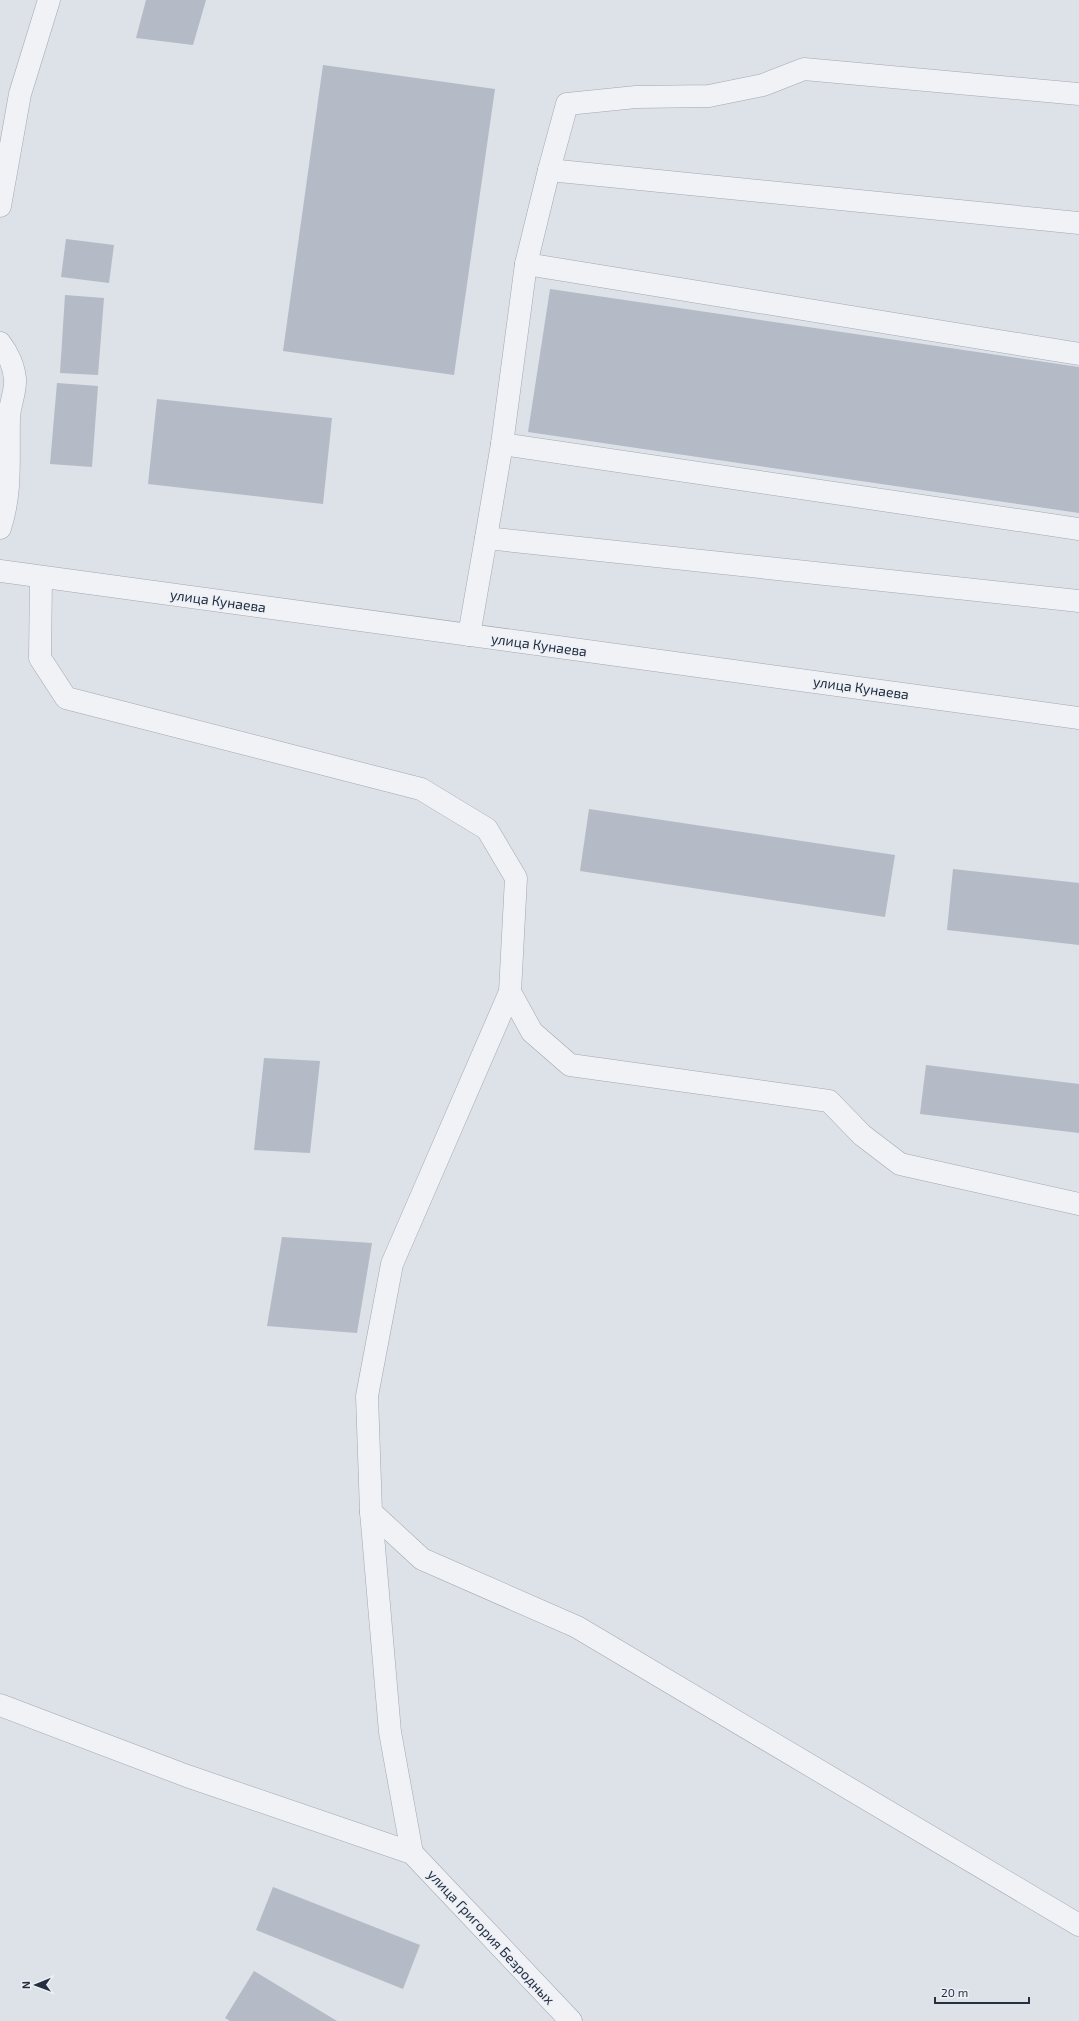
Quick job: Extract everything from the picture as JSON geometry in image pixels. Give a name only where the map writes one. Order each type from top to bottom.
[{"type":"street","points":[[0,206],[20,94],[49,0]]},
{"type":"street","points":[[469,635],[502,444],[526,264],[567,104],[636,97],[710,96],[763,85],[804,69],[1079,94]]},
{"type":"street","points":[[549,170],[1079,223]]},
{"type":"street","points":[[526,264],[1079,354]]},
{"type":"street","points":[[0,343],[7,352],[15,380],[4,415],[10,470],[5,514],[0,528]]},
{"type":"street","points":[[502,444],[1079,529]]},
{"type":"street","points":[[486,538],[1079,601]]},
{"type":"street","name":"улица Кунаева","points":[[0,571],[1079,718]]},
{"type":"street","points":[[0,1705],[187,1776],[412,1854],[390,1732],[371,1512],[367,1396],[392,1264],[510,992],[516,878],[487,829],[421,789],[66,698],[40,658],[41,577]]},
{"type":"street","points":[[510,992],[532,1032],[570,1065],[829,1101],[862,1135],[900,1164],[1079,1204]]},
{"type":"street","points":[[371,1512],[422,1559],[577,1628],[1079,1925]]},
{"type":"street","name":"улица Григория Безродных","points":[[412,1854],[571,2021]]},
{"type":"building","points":[[146,0],[206,0],[193,45],[136,38]]},
{"type":"building","points":[[323,65],[495,89],[454,375],[283,351]]},
{"type":"building","points":[[66,239],[114,245],[109,283],[61,277]]},
{"type":"building","points":[[550,289],[1079,367],[1079,513],[528,432]]},
{"type":"building","points":[[65,295],[104,298],[98,375],[60,373]]},
{"type":"building","points":[[57,383],[98,386],[92,467],[50,464]]},
{"type":"building","points":[[157,399],[332,418],[323,504],[148,484]]},
{"type":"building","points":[[589,809],[895,855],[885,917],[580,871]]},
{"type":"building","points":[[953,869],[1079,883],[1079,945],[947,930]]},
{"type":"building","points":[[264,1058],[320,1061],[310,1153],[254,1150]]},
{"type":"building","points":[[926,1065],[1079,1084],[1079,1133],[920,1114]]},
{"type":"building","points":[[282,1237],[372,1243],[357,1333],[267,1326]]},
{"type":"building","points":[[273,1887],[420,1945],[403,1989],[256,1930]]},
{"type":"building","points":[[254,1971],[337,2021],[230,2021],[225,2018]]}]
